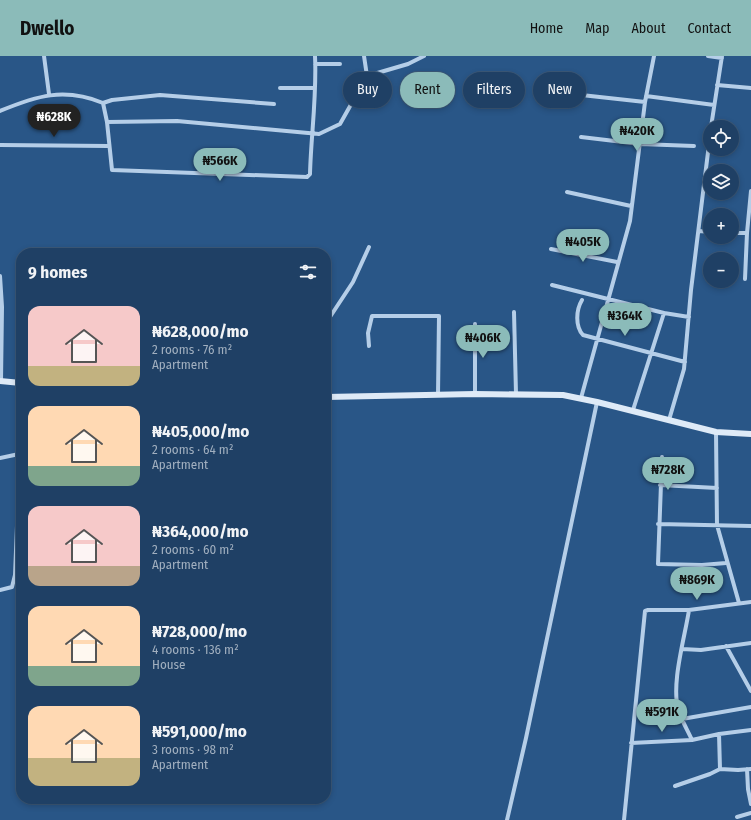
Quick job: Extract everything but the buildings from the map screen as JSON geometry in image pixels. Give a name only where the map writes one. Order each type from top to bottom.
[{"type":"main road","points":[[0,381],[16,383]]},
{"type":"main road","points":[[331,397],[546,393],[581,398],[716,432],[751,434]]},
{"type":"street","points":[[44,56],[49,94]]},
{"type":"street","points":[[103,103],[107,122],[108,146],[112,170],[303,178],[310,174],[311,135],[315,111],[315,56]]},
{"type":"street","points":[[364,56],[366,72]]},
{"type":"street","points":[[381,72],[408,64],[419,57],[424,56]]},
{"type":"street","points":[[581,398],[617,262],[630,221],[645,102],[654,56]]},
{"type":"street","points":[[708,56],[722,57],[712,120]]},
{"type":"street","points":[[315,64],[340,64]]},
{"type":"street","points":[[717,85],[751,88]]},
{"type":"street","points":[[280,88],[315,88]]},
{"type":"street","points":[[0,111],[27,100],[49,94],[78,96],[103,103],[112,100],[160,95],[274,104]]},
{"type":"street","points":[[586,96],[645,102]]},
{"type":"street","points":[[646,96],[714,105]]},
{"type":"street","points":[[107,122],[178,121],[311,135],[330,130],[340,124],[349,108]]},
{"type":"street","points":[[580,137],[640,144],[694,146]]},
{"type":"street","points":[[0,145],[108,146]]},
{"type":"street","points":[[669,420],[685,362],[708,156]]},
{"type":"street","points":[[745,279],[746,233],[751,191]]},
{"type":"street","points":[[568,192],[631,206]]},
{"type":"street","points":[[699,231],[703,231]]},
{"type":"street","points":[[739,233],[746,233]]},
{"type":"street","points":[[331,315],[353,282],[368,247]]},
{"type":"street","points":[[551,249],[617,262]]},
{"type":"street","points":[[0,276],[2,306],[0,381]]},
{"type":"street","points":[[552,285],[664,313],[689,317]]},
{"type":"street","points":[[582,300],[576,311],[580,331],[584,335],[685,362]]},
{"type":"street","points":[[514,312],[516,394]]},
{"type":"street","points":[[633,410],[664,313]]},
{"type":"street","points":[[369,346],[368,334],[372,316],[439,316],[438,395]]},
{"type":"street","points":[[475,324],[475,394]]},
{"type":"street","points":[[507,820],[526,738],[597,402]]},
{"type":"street","points":[[716,432],[717,525],[726,562],[739,603]]},
{"type":"street","points":[[0,458],[16,455]]},
{"type":"street","points":[[662,457],[658,524],[658,560],[660,565],[708,565],[726,562]]},
{"type":"street","points":[[660,485],[717,488]]},
{"type":"street","points":[[658,524],[751,526]]},
{"type":"street","points":[[0,590],[12,587],[15,575],[16,545]]},
{"type":"street","points":[[624,820],[645,612],[648,610],[689,610],[751,602]]},
{"type":"street","points":[[689,610],[679,660],[676,697],[678,711],[692,740]]},
{"type":"street","points":[[682,648],[701,650],[751,643]]},
{"type":"street","points":[[726,646],[751,691]]},
{"type":"street","points":[[682,719],[751,707]]},
{"type":"street","points":[[631,743],[692,740],[719,734],[751,730]]},
{"type":"street","points":[[719,734],[720,769]]},
{"type":"street","points":[[675,786],[720,769],[749,769],[748,789],[751,804]]},
{"type":"street","points":[[737,817],[751,813]]}]
